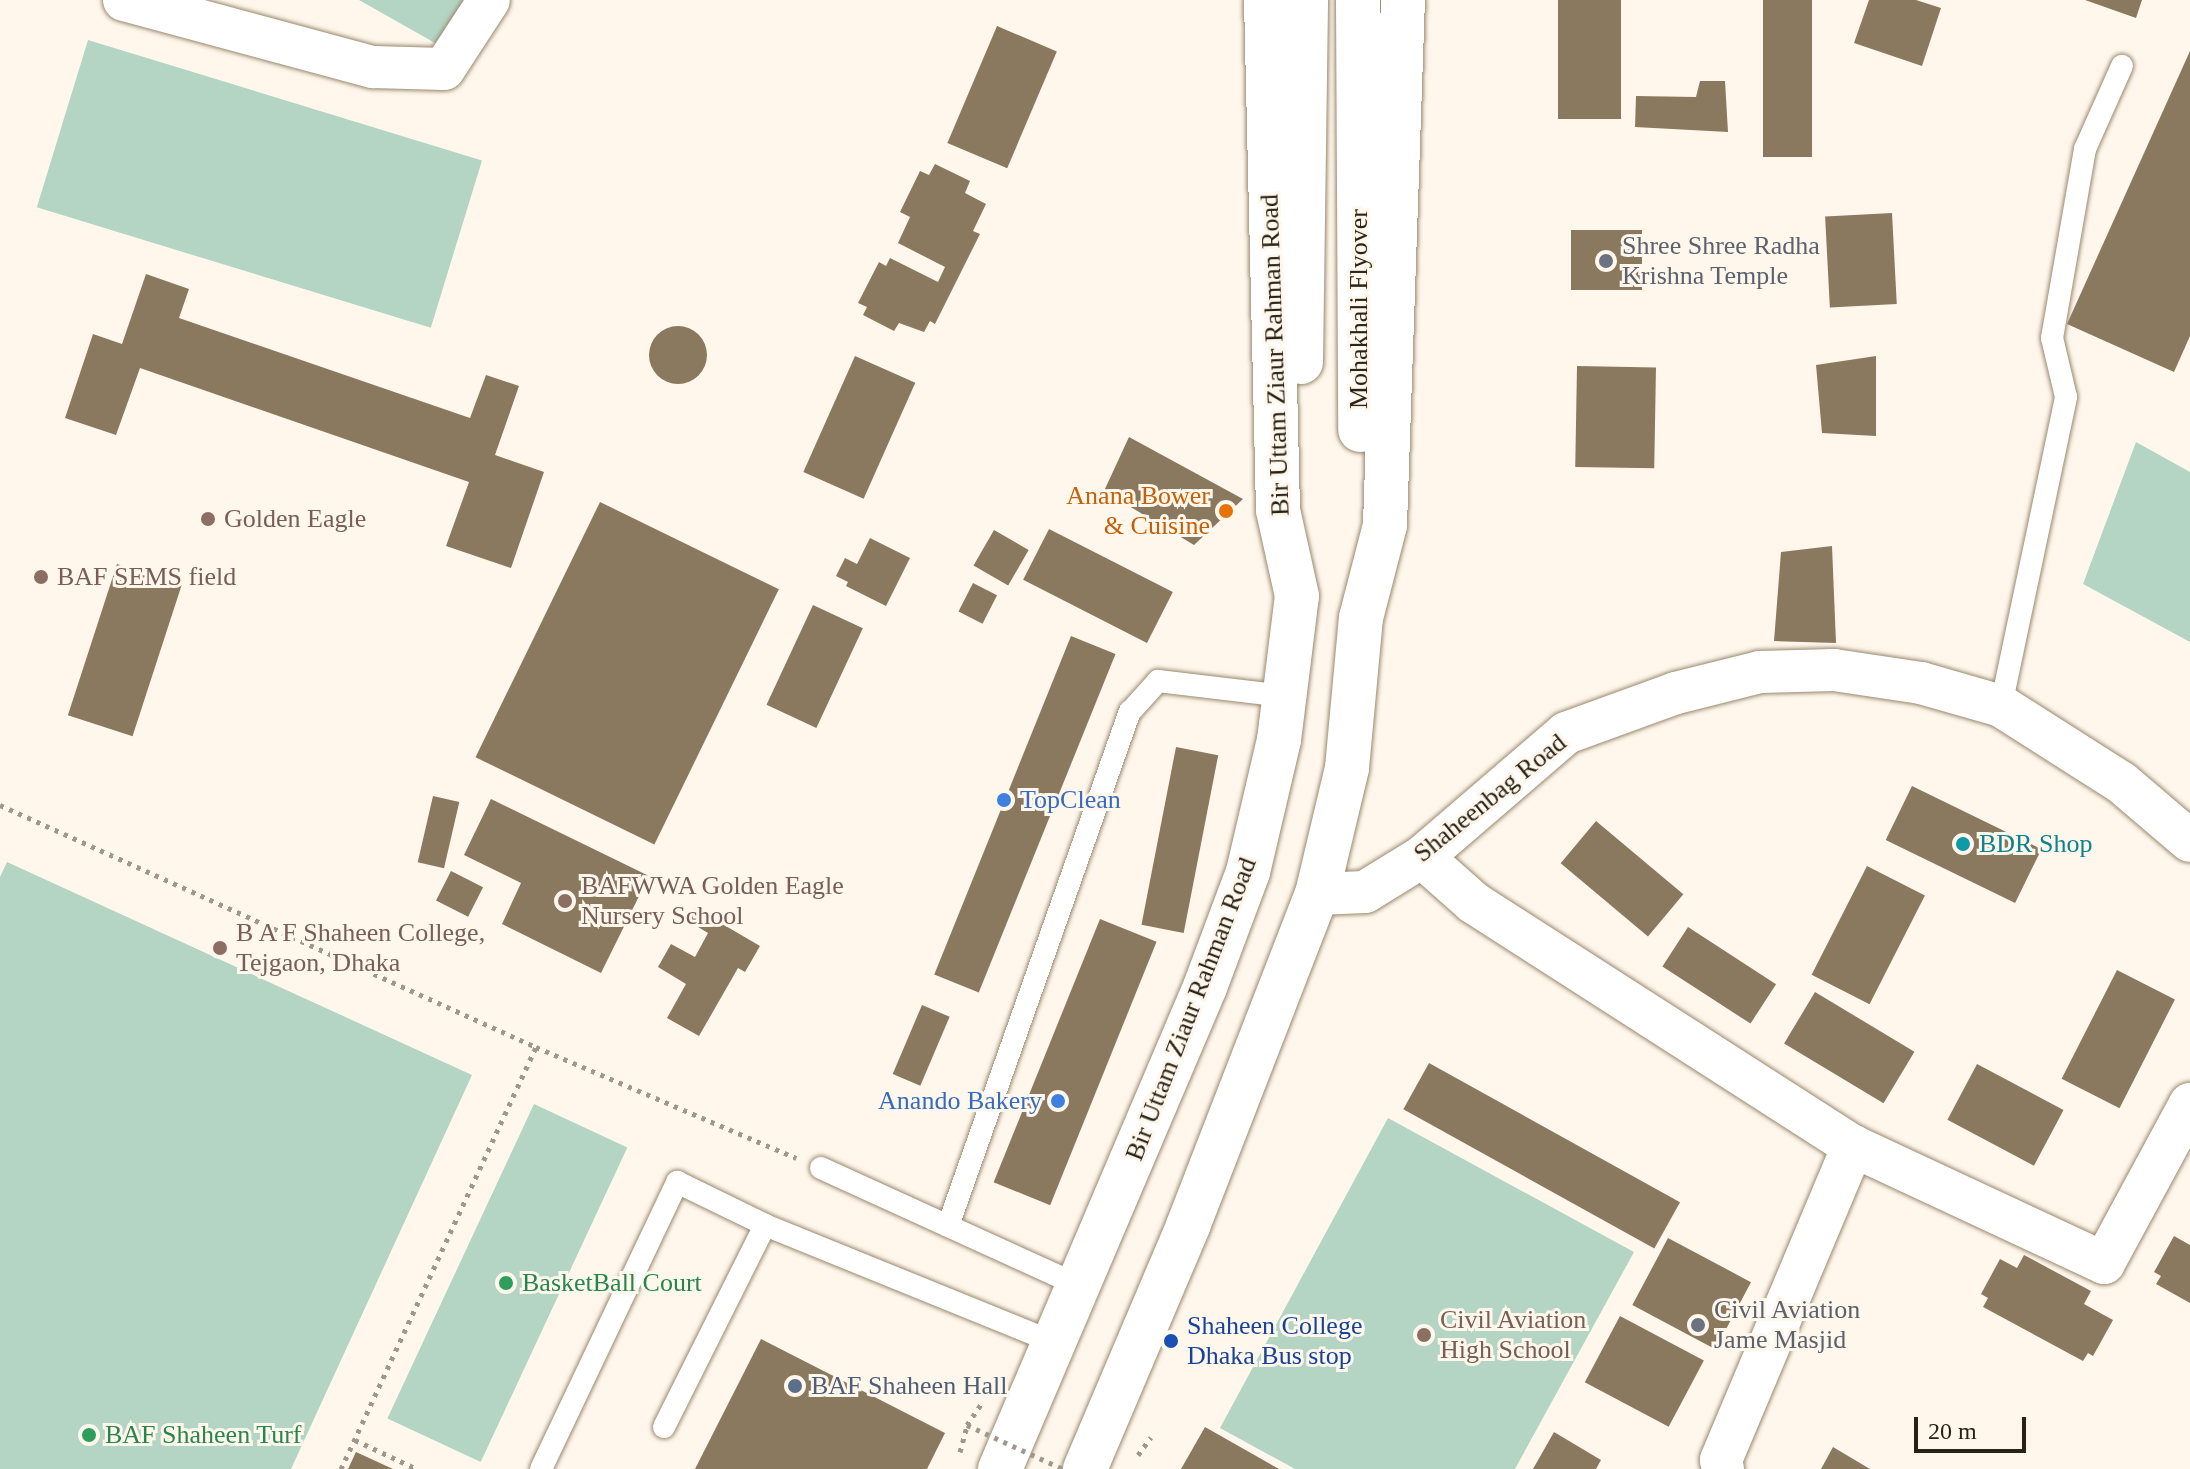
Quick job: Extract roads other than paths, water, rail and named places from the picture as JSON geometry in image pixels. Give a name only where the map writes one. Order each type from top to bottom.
[{"type":"highway","name":"Bir Uttam Ziaur Rahman Road","points":[[1000,1469],[1080,1286],[1248,872],[1284,696],[1297,596],[1278,510],[1266,0]]},
{"type":"highway","points":[[1297,596],[1306,0]]},
{"type":"highway","name":"Mohakhali Flyover","points":[[1358,0],[1361,618]]},
{"type":"highway","points":[[1085,1469],[1188,1226],[1317,894],[1347,768],[1361,618],[1385,525],[1403,0]]},
{"type":"street","points":[[124,0],[373,67],[444,69],[489,0]]},
{"type":"street","name":"Shaheenbag Road","points":[[1317,894],[1365,892],[1422,857],[1566,733],[1676,693],[1760,672],[1834,670],[1921,683],[2001,706],[2122,783],[2190,841]]},
{"type":"street","points":[[1422,857],[1474,903],[1853,1146],[2104,1263],[2190,1104]]},
{"type":"street","points":[[1723,1469],[1721,1460],[1853,1146]]},
{"type":"lane","points":[[2001,706],[2066,397],[2052,338],[2085,149],[2122,66]]},
{"type":"lane","points":[[948,1226],[1130,711],[1158,681],[1284,696]]},
{"type":"lane","points":[[821,1168],[1080,1286]]},
{"type":"lane","points":[[541,1469],[677,1182],[765,1225],[1055,1343]]},
{"type":"lane","points":[[664,1427],[765,1225]]},
{"type":"place","name":"Shree Shree Radha Krishna Temple","points":[[1606,261]]},
{"type":"place","name":"Anana Bower & Cuisine","points":[[1226,511]]},
{"type":"place","name":"Golden Eagle","points":[[208,519]]},
{"type":"place","name":"BAF SEMS field","points":[[41,577]]},
{"type":"place","name":"TopClean","points":[[1004,800]]},
{"type":"place","name":"BDR Shop","points":[[1963,844]]},
{"type":"place","name":"BAFWWA Golden Eagle Nursery School","points":[[565,901]]},
{"type":"place","name":"B A F Shaheen College, Tejgaon, Dhaka","points":[[220,948]]},
{"type":"place","name":"Anando Bakery","points":[[1058,1101]]},
{"type":"place","name":"BasketBall Court","points":[[506,1283]]},
{"type":"place","name":"Civil Aviation Jame Masjid","points":[[1698,1325]]},
{"type":"place","name":"Civil Aviation High School","points":[[1424,1335]]},
{"type":"place","name":"Shaheen College Dhaka Bus stop","points":[[1171,1341]]},
{"type":"place","name":"BAF Shaheen Hall","points":[[795,1386]]},
{"type":"place","name":"BAF Shaheen Turf","points":[[89,1435]]}]
